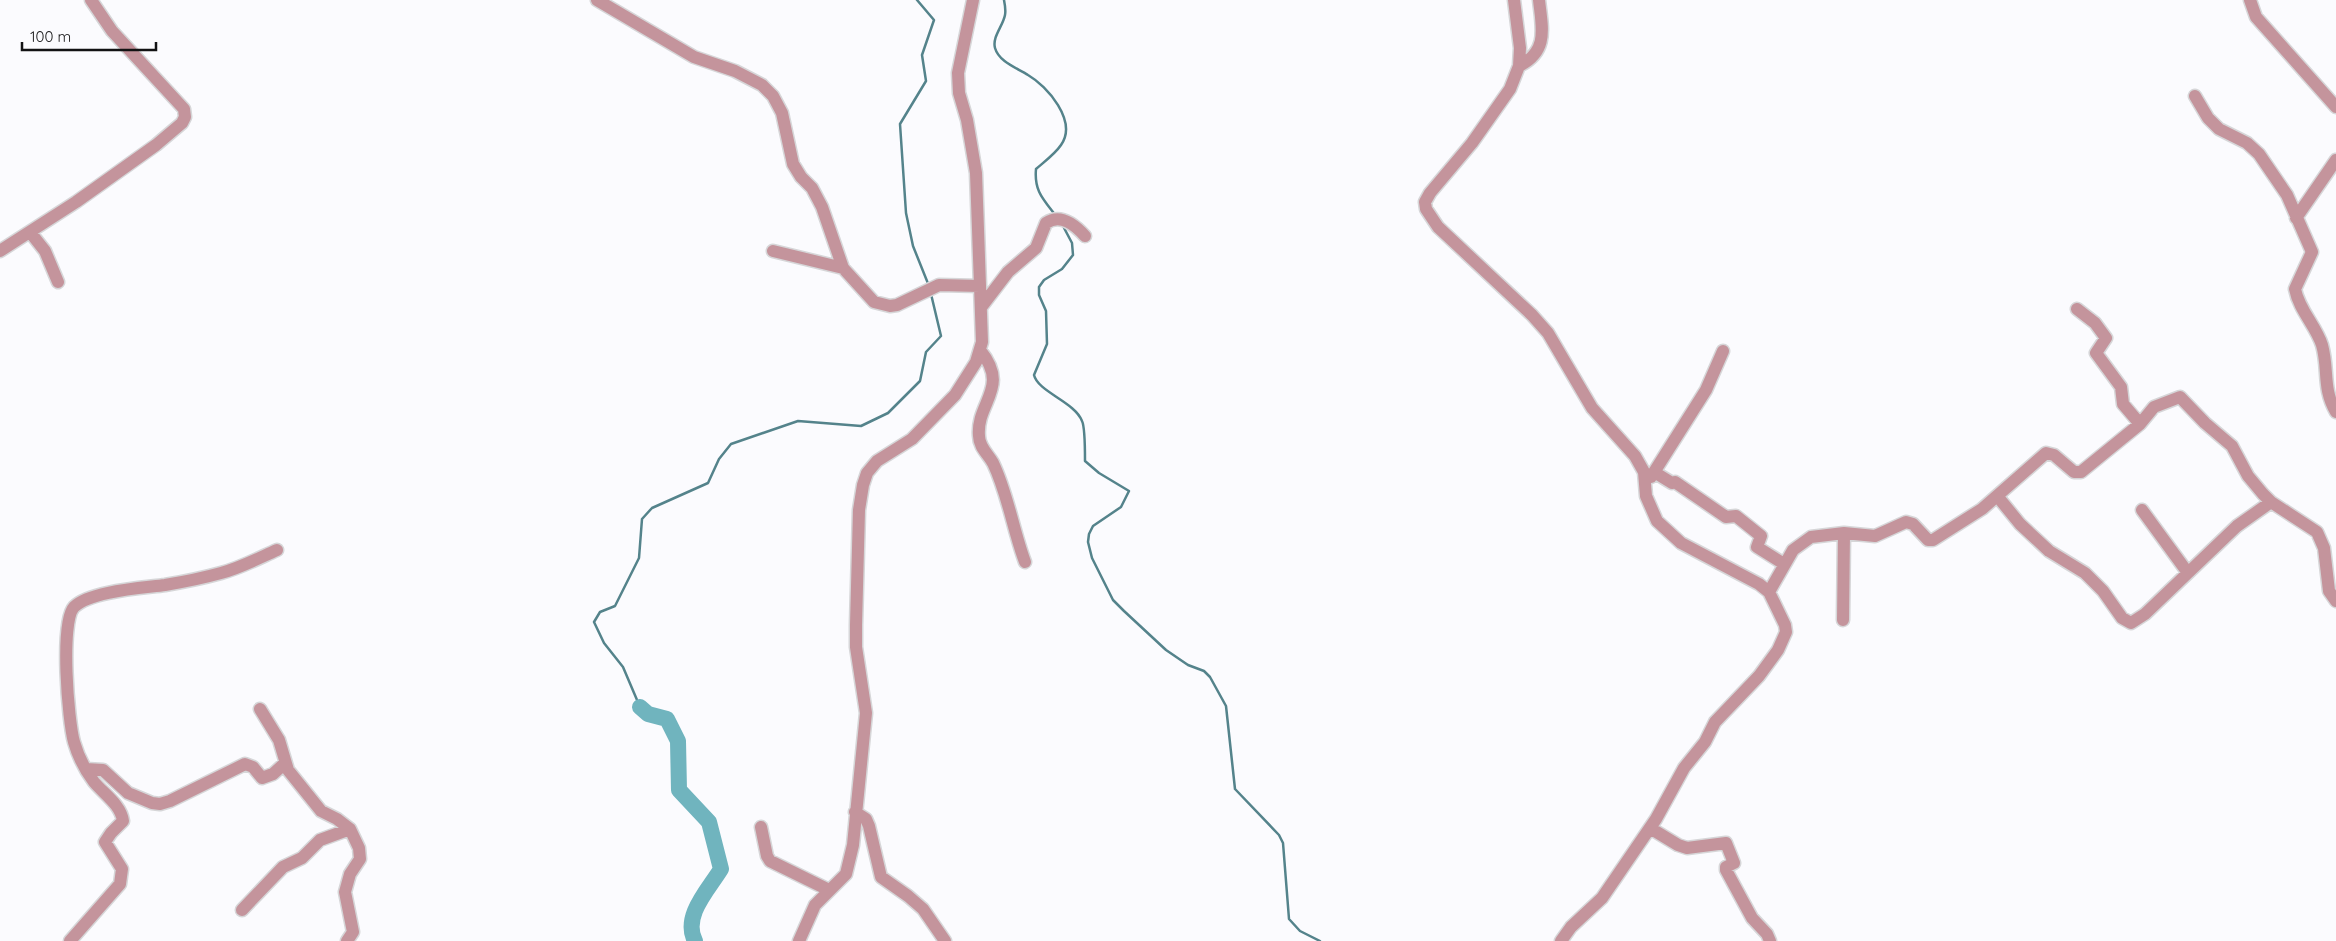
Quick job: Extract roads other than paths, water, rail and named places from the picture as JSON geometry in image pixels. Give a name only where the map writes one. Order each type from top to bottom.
[{"type":"street","points":[[0,251],[76,202],[156,145],[186,117],[184,109],[107,26],[91,0]]},
{"type":"street","points":[[597,0],[694,57],[735,72],[762,85],[773,96],[782,113],[793,164],[801,177],[812,188],[822,207],[843,268],[874,302],[882,305],[898,305],[939,285],[980,286]]},
{"type":"street","points":[[799,941],[811,911],[829,890],[844,877],[851,860],[866,713],[856,647],[859,510],[863,485],[867,473],[877,461],[906,444],[936,417],[955,395],[976,362],[980,350],[982,306],[976,173],[967,120],[959,93],[958,73],[973,0]]},
{"type":"street","points":[[1514,0],[1519,24],[1519,66],[1510,88],[1472,143],[1430,192],[1425,206],[1438,227],[1541,324],[1592,408],[1635,456],[1644,472],[1646,496],[1654,517],[1671,536],[1726,568],[1759,584],[1769,592],[1785,625],[1786,632],[1784,639],[1759,676],[1715,722],[1705,742],[1684,768],[1650,828],[1596,905],[1571,927],[1561,941]]},
{"type":"street","points":[[1519,66],[1535,56],[1540,45],[1543,30],[1539,0]]},
{"type":"street","points":[[2250,0],[2256,17],[2336,107]]},
{"type":"street","points":[[2195,96],[2208,118],[2220,129],[2247,143],[2260,154],[2284,188],[2312,252],[2296,286],[2296,293],[2322,344],[2326,391],[2336,412]]},
{"type":"street","points":[[2296,218],[2336,160]]},
{"type":"street","points":[[982,306],[1008,272],[1036,248],[1046,223],[1054,219],[1064,220],[1075,225],[1085,236]]},
{"type":"street","points":[[30,232],[45,251],[58,282]]},
{"type":"street","points":[[773,251],[843,268]]},
{"type":"street","points":[[2077,309],[2095,323],[2106,338],[2096,352],[2121,387],[2123,404],[2140,424]]},
{"type":"street","points":[[980,350],[991,366],[993,376],[992,395],[979,429],[979,441],[993,463],[1025,562]]},
{"type":"street","points":[[1646,486],[1706,390],[1723,351]]},
{"type":"street","points":[[1769,592],[1784,564],[1800,544],[1811,537],[1844,533],[1875,536],[1887,532],[1902,522],[1910,522],[1927,540],[1933,540],[1998,497],[2046,452],[2052,453],[2074,472],[2079,472],[2140,424],[2154,407],[2180,397],[2205,423],[2232,446],[2248,476],[2271,502],[2311,527],[2320,536],[2324,548],[2329,591],[2336,601]]},
{"type":"street","points":[[1654,472],[1672,483],[1676,482],[1726,517],[1736,516],[1761,536],[1758,547],[1784,564]]},
{"type":"street","points":[[1998,497],[2020,524],[2049,551],[2085,572],[2103,591],[2122,618],[2127,622],[2136,622],[2237,526],[2271,502]]},
{"type":"street","points":[[2142,510],[2188,573]]},
{"type":"street","points":[[1844,533],[1844,620]]},
{"type":"street","points":[[70,941],[110,897],[122,879],[121,865],[105,842],[122,823],[123,818],[86,769],[74,741],[69,711],[66,635],[69,616],[75,606],[84,600],[106,594],[166,585],[222,573],[277,550]]},
{"type":"street","points":[[260,709],[278,740],[284,764],[321,811],[338,819],[350,830],[359,848],[360,859],[350,874],[346,892],[353,932],[347,941]]},
{"type":"street","points":[[86,769],[103,770],[132,796],[157,804],[170,801],[245,764],[253,767],[262,778],[273,774],[284,764]]},
{"type":"street","points":[[855,812],[866,819],[869,826],[879,872],[883,880],[908,896],[923,909],[945,941]]},
{"type":"street","points":[[761,827],[766,856],[770,861],[829,890]]},
{"type":"street","points":[[1650,828],[1678,845],[1687,848],[1726,843],[1734,863],[1727,867],[1726,870],[1752,918],[1767,934],[1770,941]]},
{"type":"street","points":[[242,910],[283,867],[302,858],[320,840],[350,830]]},
{"type":"waterway","points":[[917,0],[934,20],[922,55],[926,81],[900,124],[906,213],[913,246],[929,286]]},
{"type":"waterway","points":[[1004,0],[1005,15],[994,44],[997,53],[1004,61],[1036,80],[1044,87],[1058,105],[1066,125],[1065,136],[1061,145],[1053,155],[1036,169],[1038,189],[1056,216]]},
{"type":"waterway","points":[[1063,226],[1072,243],[1073,255],[1062,269],[1044,280],[1039,287],[1039,295],[1046,311],[1047,344],[1034,375],[1042,387],[1078,414],[1084,429],[1085,461],[1099,473],[1129,491],[1121,507],[1093,526],[1088,542],[1092,558],[1113,600],[1166,650],[1188,665],[1204,671],[1210,677],[1226,706],[1235,789],[1279,835],[1283,843],[1289,919],[1300,931],[1320,941]]},
{"type":"waterway","points":[[640,707],[623,667],[604,643],[594,622],[600,612],[615,606],[639,558],[642,519],[652,508],[708,483],[719,459],[731,444],[798,421],[861,426],[888,413],[920,381],[926,352],[941,336],[931,294]]},
{"type":"waterway","points":[[640,707],[648,714],[667,719],[678,741],[679,790],[709,822],[721,869],[694,913],[692,932],[695,941]]}]
